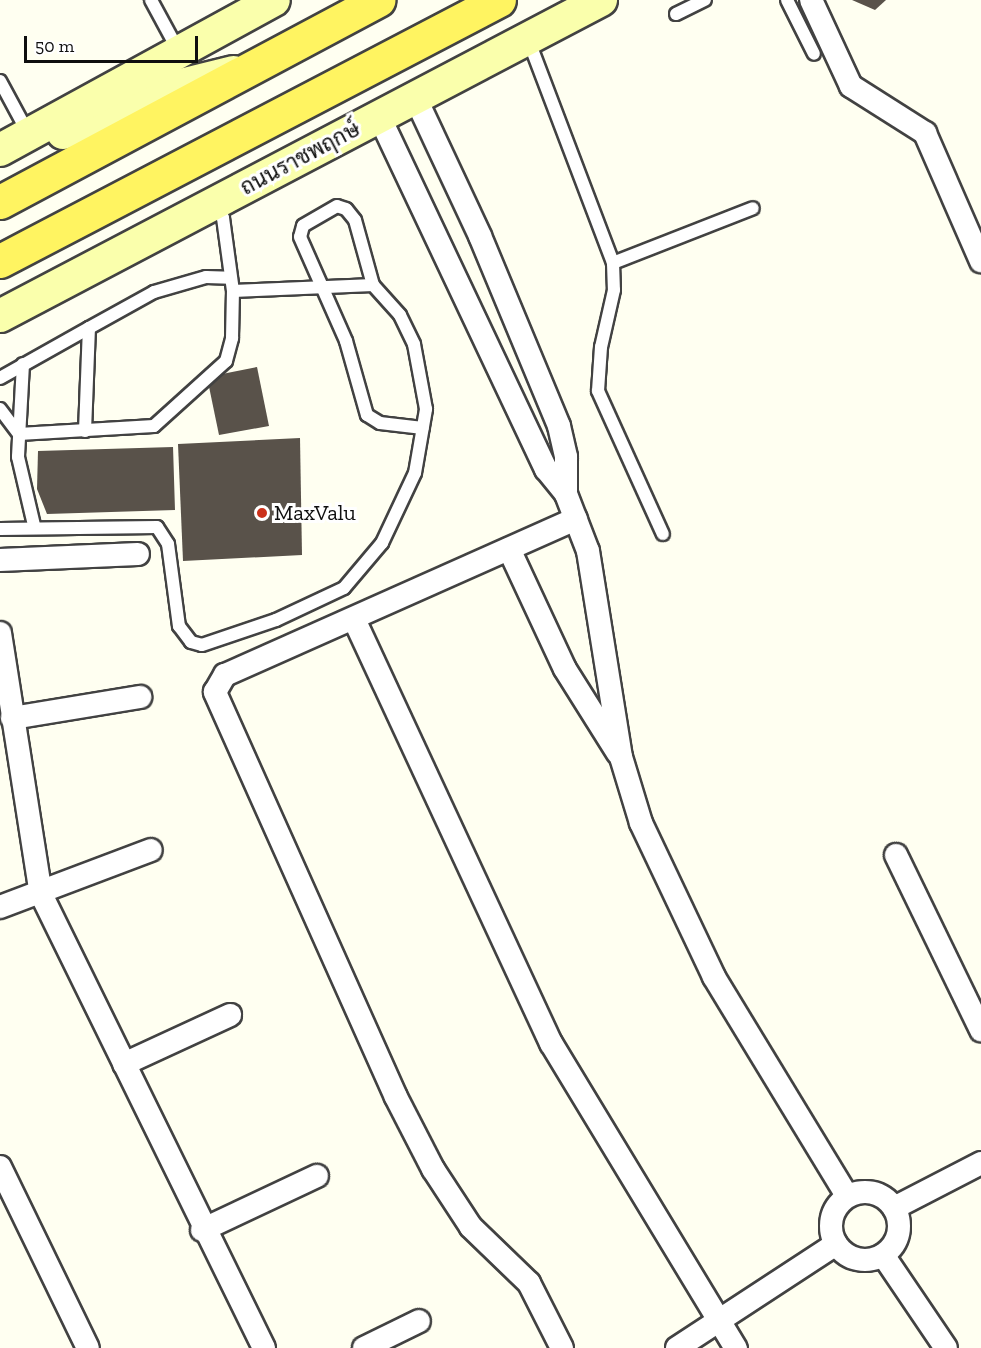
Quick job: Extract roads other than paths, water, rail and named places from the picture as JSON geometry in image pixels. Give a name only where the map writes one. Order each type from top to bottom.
[{"type":"main road","points":[[7,144],[274,0]]},
{"type":"main road","points":[[0,202],[379,0]]},
{"type":"main road","points":[[0,261],[499,0]]},
{"type":"main road","name":"ถนนราชพฤกษ์","points":[[0,316],[216,202],[383,124],[415,97],[601,0]]},
{"type":"main road","points":[[7,144],[181,85],[248,70]]},
{"type":"street","points":[[811,0],[851,86],[925,133],[981,261]]},
{"type":"street","points":[[415,97],[559,426],[566,457],[566,494]]},
{"type":"street","points":[[383,124],[546,469],[566,494],[576,519],[596,580],[621,757],[641,823],[685,921],[848,1196]]},
{"type":"street","points":[[454,278],[490,264]]},
{"type":"street","points":[[562,1348],[529,1283],[471,1227],[433,1169],[216,700],[216,685],[225,675],[576,519]]},
{"type":"street","points":[[508,549],[565,669],[621,757]]},
{"type":"street","points":[[0,560],[138,554]]},
{"type":"street","points":[[354,619],[551,1043],[736,1348]]},
{"type":"street","points":[[0,633],[41,894],[202,1230],[264,1348]]},
{"type":"street","points":[[12,718],[140,697]]},
{"type":"street","points":[[0,907],[41,894],[151,850]]},
{"type":"street","points":[[896,855],[981,1030]]},
{"type":"street","points":[[124,1064],[230,1015]]},
{"type":"street","points":[[894,1208],[981,1163]]},
{"type":"street","points":[[0,1167],[88,1348]]},
{"type":"street","points":[[202,1230],[317,1176]]},
{"type":"street","points":[[878,1194],[894,1208],[897,1239],[883,1255],[862,1260],[836,1244],[834,1212],[848,1196],[878,1194]]},
{"type":"street","points":[[677,1348],[836,1244]]},
{"type":"street","points":[[883,1255],[946,1348]]},
{"type":"street","points":[[364,1348],[419,1321]]},
{"type":"lane","points":[[151,0],[178,50]]},
{"type":"lane","points":[[676,14],[705,0]]},
{"type":"lane","points":[[787,0],[814,54]]},
{"type":"lane","points":[[528,38],[613,263],[614,290],[601,347],[598,391],[663,534]]},
{"type":"lane","points":[[0,81],[7,144]]},
{"type":"lane","points":[[19,434],[154,426],[197,391],[231,350],[232,291],[223,218],[216,202]]},
{"type":"lane","points":[[0,529],[34,525],[157,528],[168,544],[183,635],[191,642],[211,644],[344,588],[364,568],[402,506],[416,473],[423,428],[423,379],[414,344],[400,315],[373,285],[355,220],[337,206],[303,226],[300,237],[346,340],[367,415],[380,423],[423,428]]},
{"type":"lane","points":[[613,263],[753,208]]},
{"type":"lane","points":[[0,378],[154,292],[206,277],[230,278]]},
{"type":"lane","points":[[232,291],[373,285]]},
{"type":"lane","points":[[85,431],[89,328]]},
{"type":"lane","points":[[23,364],[19,434],[20,474],[34,525]]},
{"type":"lane","points":[[0,409],[19,434]]},
{"type":"place","name":"MaxValu","points":[[262,513]]}]
